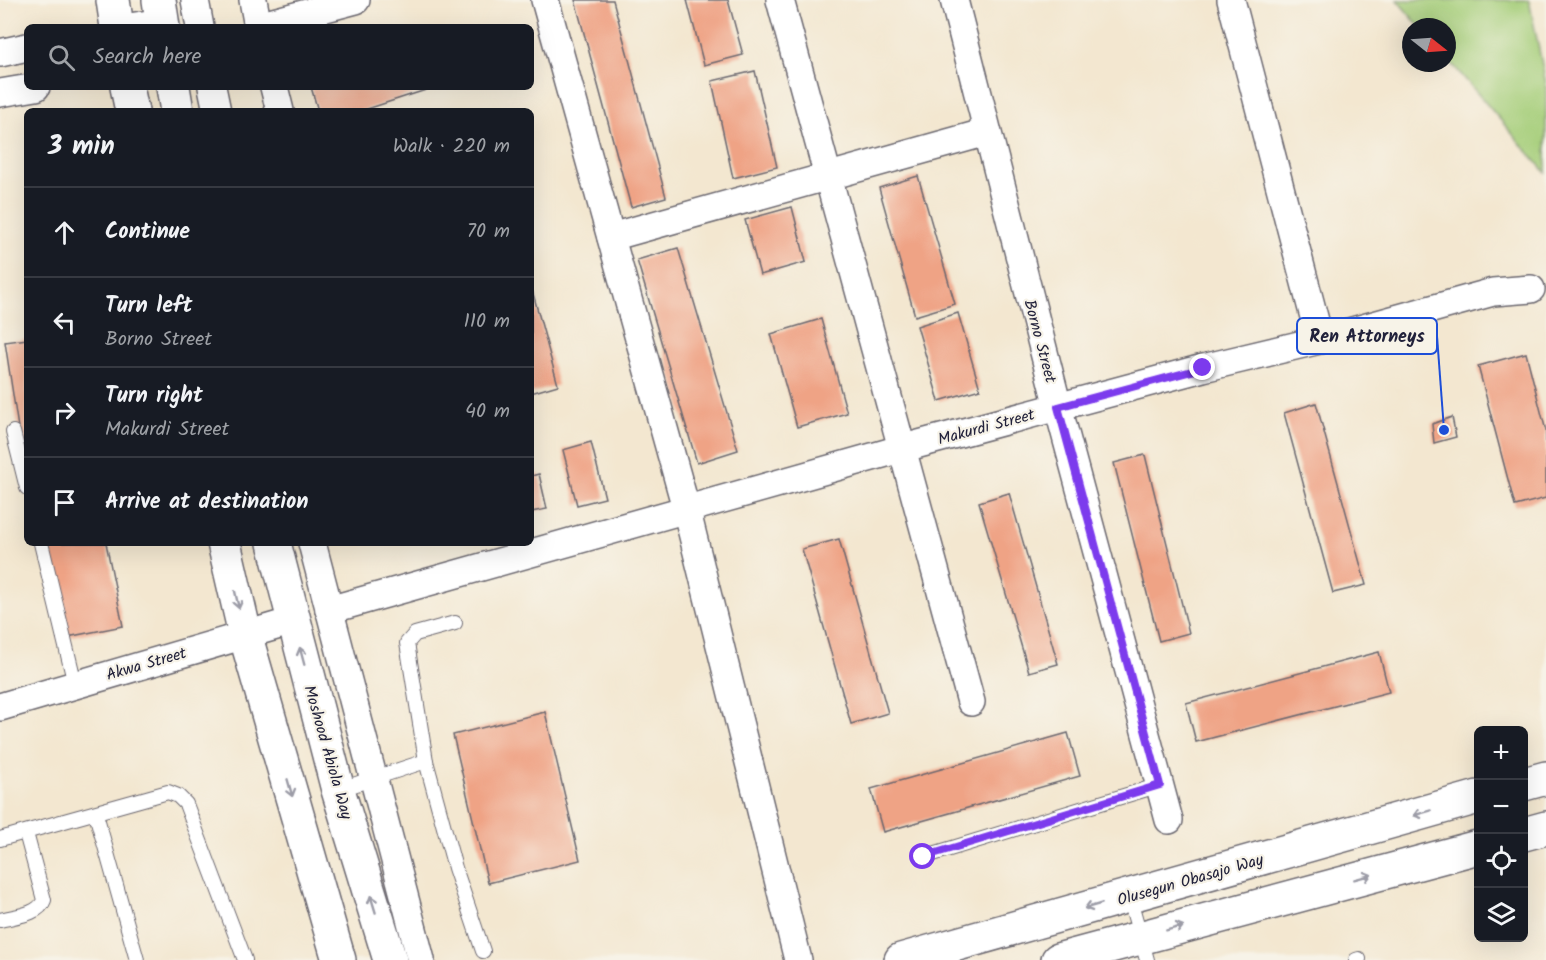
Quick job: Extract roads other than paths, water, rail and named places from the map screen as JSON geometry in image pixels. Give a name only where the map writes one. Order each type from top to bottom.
[{"type":"main road","points":[[113,0],[117,24]]},
{"type":"main road","points":[[128,90],[131,108]]},
{"type":"main road","points":[[174,90],[176,108]]},
{"type":"main road","points":[[225,546],[245,634],[339,960]]},
{"type":"main road","name":"Moshood Abiola Way","points":[[275,546],[292,621],[338,790],[390,960]]},
{"type":"main road","points":[[1528,783],[1546,778]]},
{"type":"main road","name":"Olusegun Obasajo Way","points":[[901,960],[1474,798]]},
{"type":"main road","points":[[1528,833],[1546,828]]},
{"type":"main road","points":[[1058,960],[1144,948],[1474,849]]},
{"type":"street","points":[[195,0],[200,24]]},
{"type":"street","points":[[257,18],[356,0]]},
{"type":"street","points":[[545,0],[686,508],[798,960]]},
{"type":"street","points":[[780,0],[904,448],[971,702]]},
{"type":"street","name":"Borno Street","points":[[954,0],[1058,407],[1169,820]]},
{"type":"street","points":[[1231,0],[1320,340]]},
{"type":"street","points":[[138,24],[162,16]]},
{"type":"street","points":[[0,53],[24,48]]},
{"type":"street","points":[[0,93],[24,89]]},
{"type":"street","points":[[213,90],[216,108]]},
{"type":"street","points":[[275,90],[279,108]]},
{"type":"street","points":[[611,237],[987,132]]},
{"type":"street","name":"Makurdi Street","points":[[329,610],[904,448],[1320,340],[1493,292],[1531,289]]},
{"type":"street","points":[[313,546],[422,960]]},
{"type":"street","name":"Akwa Street","points":[[0,707],[292,621]]},
{"type":"lane","points":[[14,432],[24,475]]},
{"type":"lane","points":[[41,546],[75,684]]},
{"type":"lane","points":[[455,623],[415,634],[408,643],[426,761],[455,868],[483,951]]},
{"type":"lane","points":[[338,790],[426,761]]},
{"type":"lane","points":[[923,857],[1160,785]]},
{"type":"lane","points":[[0,839],[168,792],[178,796],[186,804],[245,960]]},
{"type":"lane","points":[[96,814],[137,960]]},
{"type":"lane","points":[[0,920],[35,911],[42,906],[44,900],[26,833]]},
{"type":"lane","points":[[1130,896],[1144,948]]},
{"type":"place","name":"Ren Attorneys","points":[[1444,430]]}]
